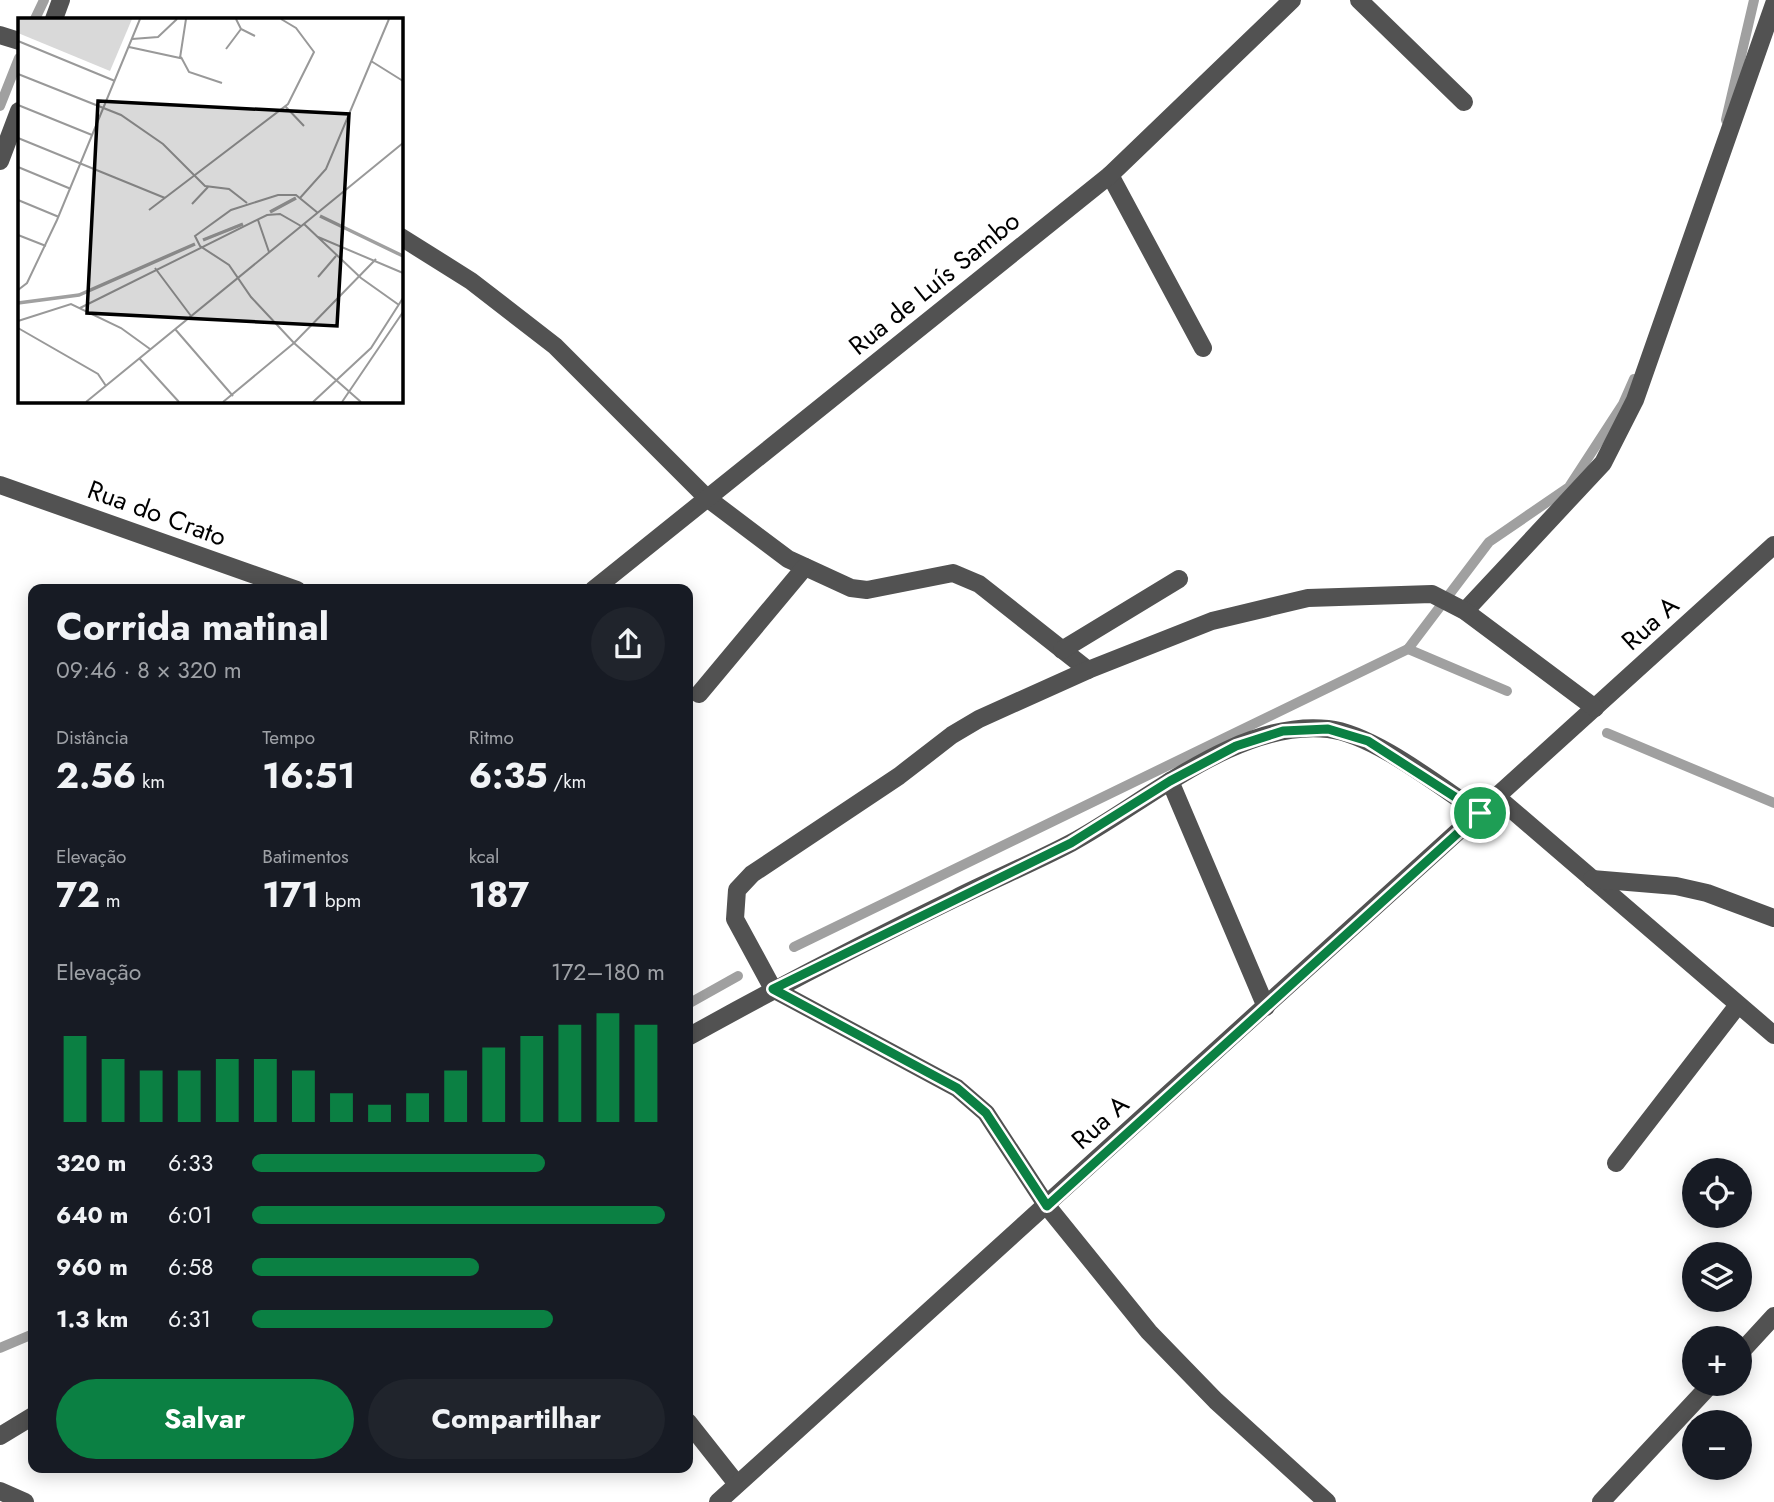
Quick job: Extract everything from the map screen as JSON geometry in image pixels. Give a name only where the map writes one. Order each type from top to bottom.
[{"type":"street","points":[[54,18],[61,0]]},
{"type":"street","name":"Rua de Luís Sambo","points":[[600,584],[1110,175],[1292,0]]},
{"type":"street","points":[[1359,0],[1464,102]]},
{"type":"street","points":[[1465,611],[1603,463],[1635,400],[1774,4]]},
{"type":"street","points":[[0,35],[18,41]]},
{"type":"street","points":[[0,161],[18,114]]},
{"type":"street","points":[[1110,175],[1203,348]]},
{"type":"street","points":[[402,238],[471,281],[555,346],[707,498],[788,559],[851,588],[867,590],[953,573],[961,575],[979,584],[1088,670]]},
{"type":"street","name":"Rua do Crato","points":[[0,485],[280,584]]},
{"type":"street","name":"Rua A","points":[[718,1502],[1774,545]]},
{"type":"street","points":[[699,694],[805,567]]},
{"type":"street","points":[[1062,650],[1179,579]]},
{"type":"street","points":[[1328,1502],[1216,1401],[1168,1352],[1047,1206],[986,1113],[957,1088],[773,989],[735,919],[737,890],[752,874],[900,776],[952,735],[979,719],[1088,670],[1212,621],[1308,598],[1432,594],[1465,611],[1595,708]]},
{"type":"street","points":[[693,1034],[773,989],[1071,843],[1170,781],[1236,746],[1283,731],[1328,729],[1368,741],[1480,813]]},
{"type":"street","points":[[1170,781],[1266,1007]]},
{"type":"street","points":[[1497,797],[1774,1035]]},
{"type":"street","points":[[1592,879],[1676,886],[1707,893],[1774,918]]},
{"type":"street","points":[[1616,1163],[1738,1005]]},
{"type":"street","points":[[1752,1340],[1774,1316]]},
{"type":"street","points":[[1601,1502],[1700,1396]]},
{"type":"street","points":[[0,1436],[28,1419]]},
{"type":"street","points":[[693,1428],[737,1484]]},
{"type":"street","points":[[0,1491],[25,1502]]},
{"type":"waterway","points":[[35,18],[44,0]]},
{"type":"waterway","points":[[1726,120],[1754,0]]},
{"type":"waterway","points":[[0,106],[18,61]]},
{"type":"waterway","points":[[794,947],[1408,649],[1489,542],[1569,487],[1623,404],[1634,379]]},
{"type":"waterway","points":[[1408,649],[1507,691]]},
{"type":"waterway","points":[[1607,733],[1774,803]]},
{"type":"waterway","points":[[693,1001],[738,976]]},
{"type":"waterway","points":[[0,1348],[28,1336]]},
{"type":"route","points":[[1328,729],[1368,741],[1480,813],[1047,1206],[986,1113],[957,1088],[773,989],[1071,843],[1170,781],[1236,746],[1283,731],[1328,729]]}]
